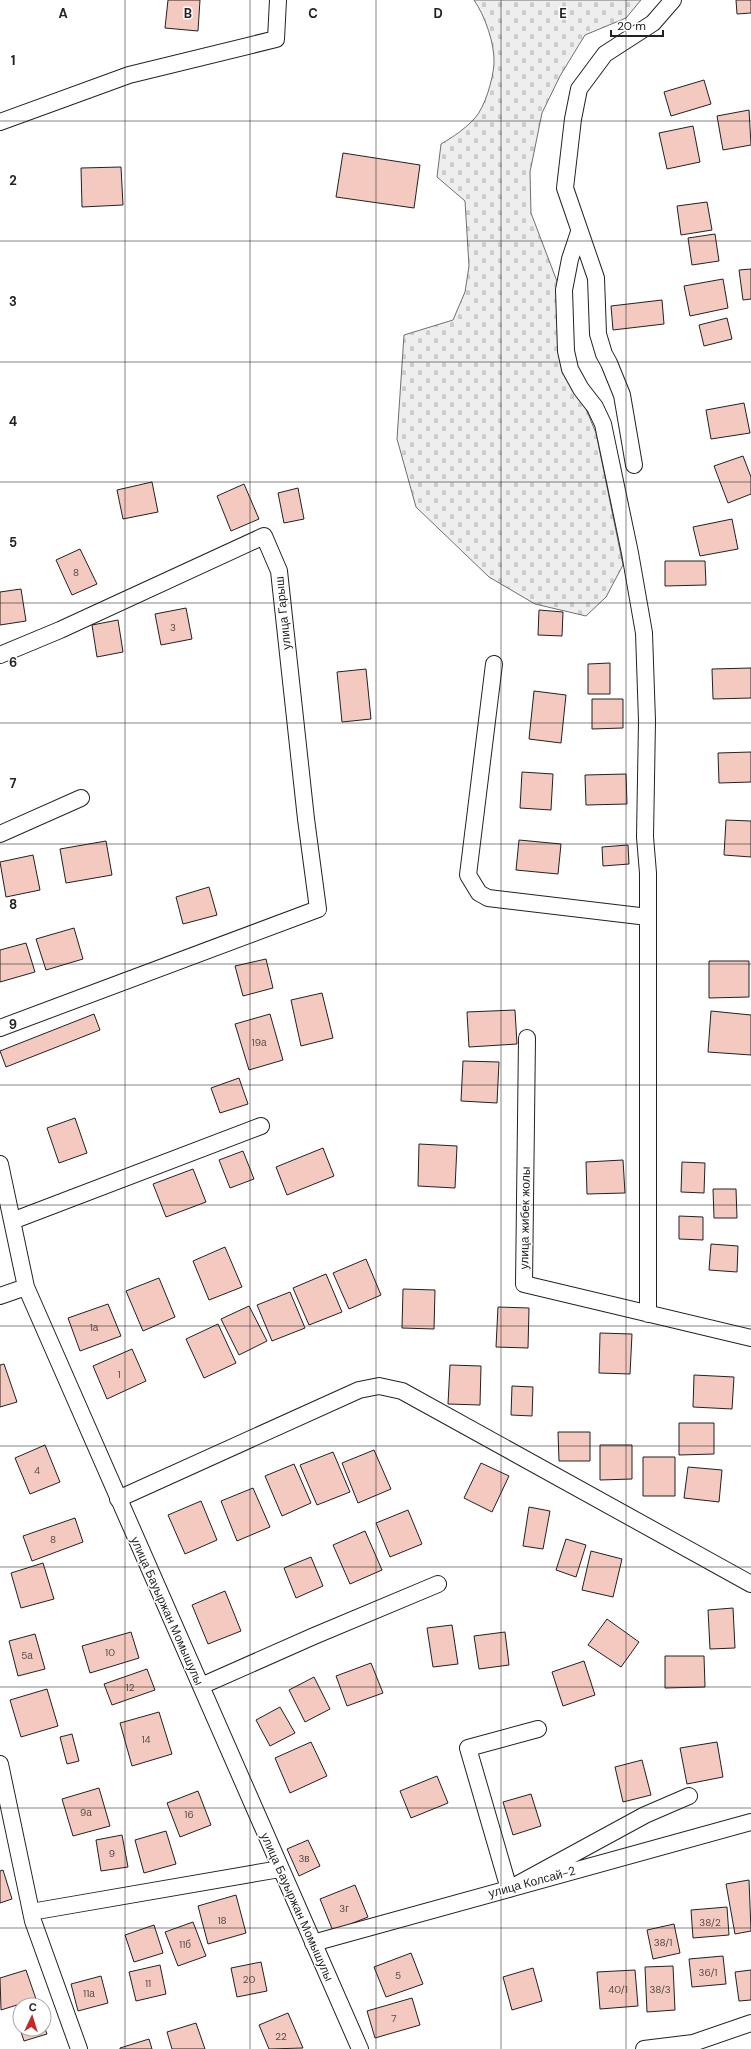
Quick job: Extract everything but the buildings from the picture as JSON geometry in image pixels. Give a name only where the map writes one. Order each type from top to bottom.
[{"type":"street","points":[[0,122],[129,75],[276,39],[278,0]]},
{"type":"street","points":[[634,465],[622,395],[604,354],[598,334],[596,278],[565,188],[573,119],[579,89],[605,54],[653,23],[673,0]]},
{"type":"street","points":[[579,232],[570,259],[564,290],[566,351],[570,369],[581,389],[595,407],[603,424],[630,553],[644,633],[647,721],[645,837],[648,873],[648,1314]]},
{"type":"street","name":"улица Гарыш","points":[[0,655],[60,630],[264,536],[279,571],[305,811],[318,909],[0,1028]]},
{"type":"street","points":[[494,664],[468,875],[479,893],[488,898],[648,917]]},
{"type":"street","points":[[0,834],[81,798]]},
{"type":"street","name":"улица жибек жолы","points":[[527,1038],[524,1284],[751,1338]]},
{"type":"street","points":[[12,1222],[261,1126]]},
{"type":"street","name":"улица Бауыржан Момышулы","points":[[0,1164],[26,1287],[360,2049]]},
{"type":"street","points":[[0,1296],[26,1287]]},
{"type":"street","points":[[118,1499],[358,1390],[379,1386],[402,1391],[751,1584]]},
{"type":"street","points":[[201,1686],[314,1636],[438,1584]]},
{"type":"street","points":[[538,1729],[468,1748],[509,1889],[645,1815],[689,1796]]},
{"type":"street","points":[[0,1764],[31,1912],[79,2049]]},
{"type":"street","name":"улица Колсай-2","points":[[313,1943],[751,1822]]},
{"type":"street","points":[[31,1912],[280,1869]]},
{"type":"street","points":[[644,2049],[693,2042],[751,2023]]},
{"type":"green space","points":[[474,0],[641,0],[626,18],[585,35],[560,76],[542,113],[530,172],[531,213],[558,284],[584,404],[596,433],[623,565],[606,597],[586,616],[535,604],[489,577],[416,507],[397,439],[404,335],[453,320],[465,292],[469,266],[465,201],[437,177],[441,144],[467,126],[479,113],[488,92],[492,77],[494,56],[491,39],[485,22]]}]
